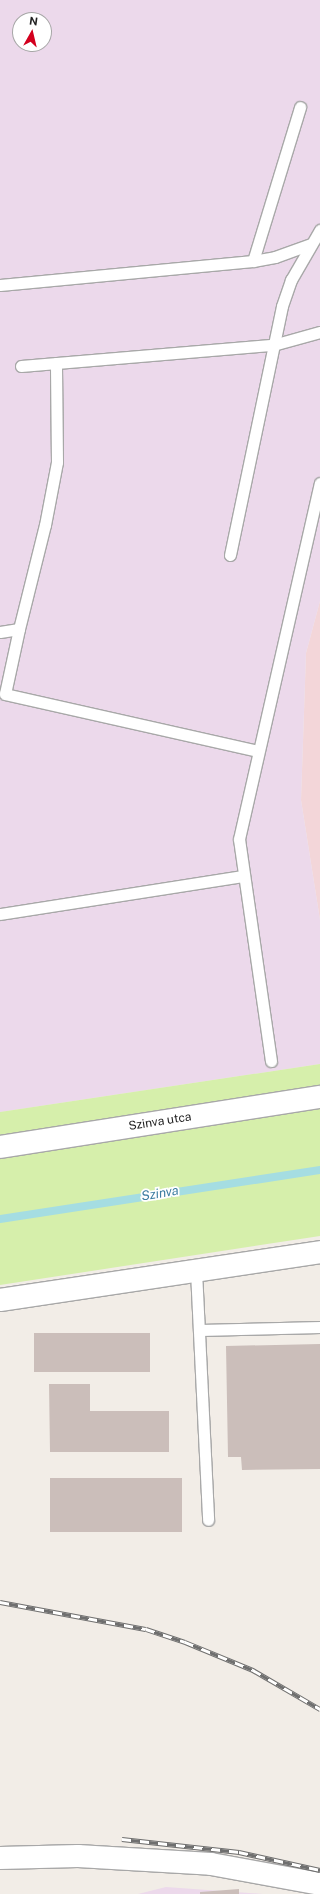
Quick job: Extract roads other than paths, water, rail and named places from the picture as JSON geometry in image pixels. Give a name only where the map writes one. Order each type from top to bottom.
[{"type":"street","name":"Szinva utca","points":[[0,1146],[320,1097]]},
{"type":"street","points":[[0,1300],[320,1252]]},
{"type":"street","points":[[0,1858],[78,1856],[211,1864],[320,1884]]},
{"type":"lane","points":[[253,261],[300,107]]},
{"type":"lane","points":[[230,555],[273,345],[291,280],[310,244],[320,230]]},
{"type":"lane","points":[[0,284],[253,261],[275,258],[310,244]]},
{"type":"lane","points":[[21,366],[273,345],[320,332]]},
{"type":"lane","points":[[56,363],[57,462],[5,694],[258,751]]},
{"type":"lane","points":[[271,1061],[242,876],[239,840],[320,483]]},
{"type":"lane","points":[[0,632],[19,629]]},
{"type":"lane","points":[[0,914],[242,876]]},
{"type":"lane","points":[[196,1271],[208,1520]]},
{"type":"lane","points":[[200,1330],[320,1327]]},
{"type":"waterway","name":"Szinva","points":[[0,1219],[320,1170]]},
{"type":"railway","points":[[0,1602],[146,1629],[185,1642],[253,1670],[320,1709]]},
{"type":"railway","points":[[122,1839],[239,1852],[320,1870]]}]
